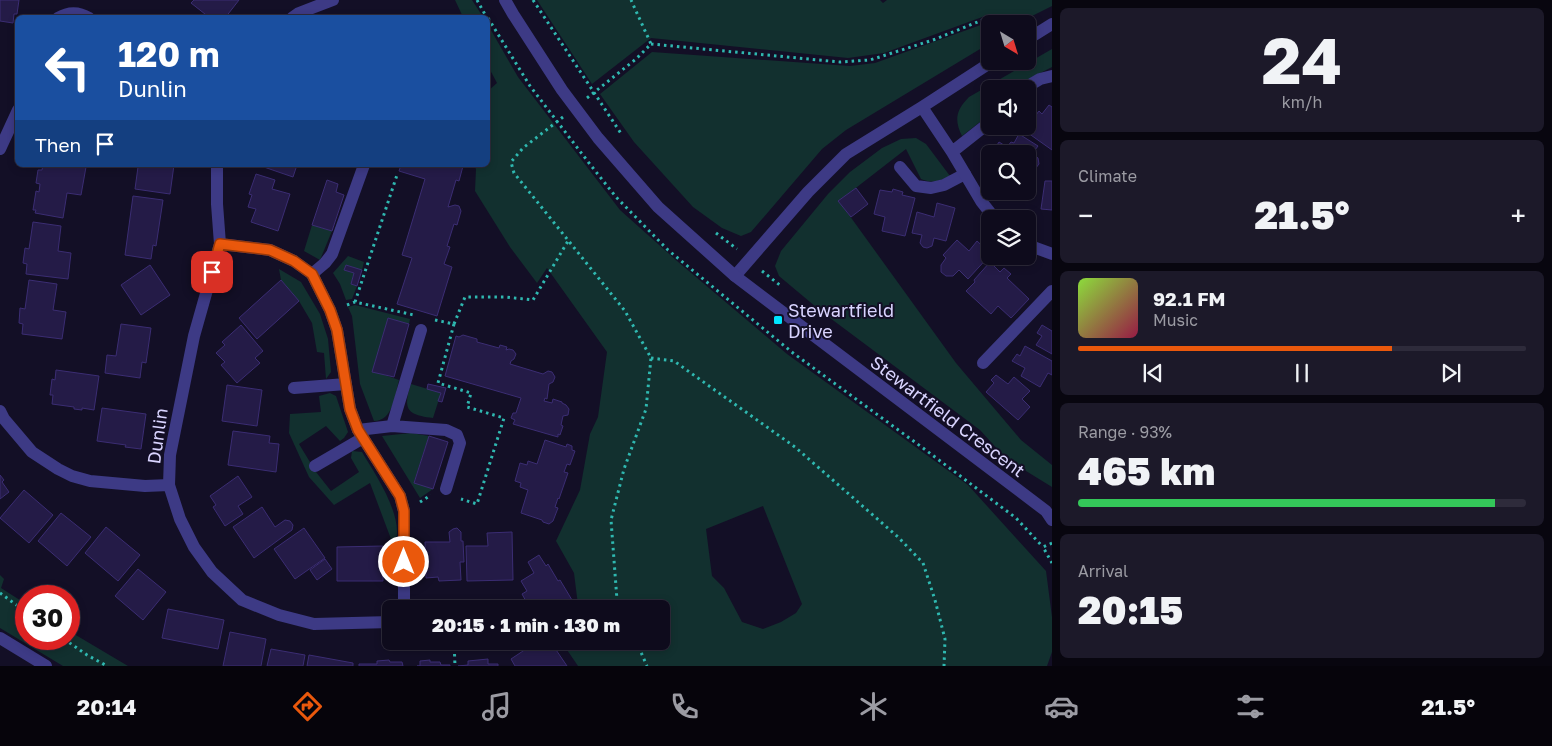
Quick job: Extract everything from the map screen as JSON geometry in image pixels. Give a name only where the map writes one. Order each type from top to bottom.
[{"type":"street","points":[[296,15],[333,0]]},
{"type":"street","name":"Stewartfield Crescent","points":[[505,0],[512,14],[562,90],[598,138],[658,207],[735,276],[1050,515]]},
{"type":"street","points":[[61,15],[74,12],[86,15]]},
{"type":"street","points":[[1036,34],[1052,24]]},
{"type":"street","points":[[735,276],[808,192],[846,154],[981,69]]},
{"type":"street","points":[[1036,81],[1052,76]]},
{"type":"street","points":[[922,107],[988,210]]},
{"type":"street","points":[[0,149],[15,116]]},
{"type":"street","points":[[952,152],[981,129]]},
{"type":"street","name":"Dunlin","points":[[217,167],[220,244],[182,386],[170,455],[169,484],[180,519],[194,547],[212,572],[242,600],[279,615],[314,624],[382,622]]},
{"type":"street","points":[[312,274],[332,254],[363,167]]},
{"type":"street","points":[[900,167],[916,186],[931,188],[944,185],[965,174]]},
{"type":"street","points":[[220,244],[270,250],[294,261],[312,274],[330,310],[337,330],[350,409],[361,434],[400,496],[404,511],[404,600]]},
{"type":"street","points":[[1036,248],[1052,254]]},
{"type":"street","points":[[983,363],[1052,291]]},
{"type":"street","points":[[392,426],[421,330]]},
{"type":"street","points":[[294,388],[346,384]]},
{"type":"street","points":[[0,411],[4,419],[32,452],[72,476],[90,481],[145,486],[169,484]]},
{"type":"street","points":[[315,466],[361,434],[392,426],[446,430],[457,435],[460,443],[446,489]]},
{"type":"street","points":[[0,638],[46,666]]},
{"type":"path","points":[[477,0],[485,15]]},
{"type":"path","points":[[533,0],[626,142]]},
{"type":"path","points":[[631,0],[651,44]]},
{"type":"path","points":[[651,44],[840,62],[870,60],[933,40],[981,21]]},
{"type":"path","points":[[636,59],[651,44]]},
{"type":"path","points":[[523,148],[511,162],[514,173],[626,311],[651,358],[646,410],[624,469],[611,520],[617,600]]},
{"type":"path","points":[[355,302],[397,175]]},
{"type":"path","points":[[716,233],[732,244],[784,288]]},
{"type":"path","points":[[434,320],[454,324],[465,297],[506,297],[533,300],[568,241]]},
{"type":"path","points":[[330,310],[355,302],[416,316]]},
{"type":"path","points":[[651,358],[674,361],[795,447],[864,506],[923,563],[946,638],[944,666]]},
{"type":"path","points":[[404,511],[446,489]]},
{"type":"path","points":[[1052,543],[1043,547],[1052,563]]},
{"type":"path","points":[[0,593],[15,604]]},
{"type":"path","points":[[80,650],[107,666]]},
{"type":"path","points":[[454,650],[455,666]]},
{"type":"path","points":[[640,650],[647,666]]},
{"type":"green space","points":[[455,0],[472,0],[482,15],[462,15]]},
{"type":"green space","points":[[537,0],[880,0],[883,3],[887,0],[1052,0],[1052,6],[1034,15],[981,15],[981,17],[884,53],[848,58],[651,38],[592,84]]},
{"type":"green space","points":[[981,25],[981,48],[846,130],[822,149],[751,232],[741,236],[722,228],[693,207],[634,142],[600,94],[652,52],[850,66],[875,63]]},
{"type":"green space","points":[[490,28],[518,77],[620,210],[787,354],[968,485],[1046,571],[1052,617],[1052,652],[1047,666],[578,666],[567,650],[670,650],[670,600],[577,600],[574,573],[556,541],[580,490],[590,434],[598,417],[607,352],[547,268],[537,283],[510,247],[475,191],[475,167],[490,167],[490,89],[497,83],[490,70]],"holes":[[[763,506],[802,604],[796,613],[781,622],[763,629],[742,622],[724,588],[712,576],[706,529]]]},
{"type":"green space","points":[[1052,49],[1052,67],[1027,80],[998,80],[1016,70],[1036,70],[1036,58]]},
{"type":"green space","points":[[981,90],[981,121],[962,136],[957,120],[961,106],[969,97]]},
{"type":"green space","points":[[916,138],[926,144],[950,176],[936,181],[921,179],[906,149],[839,201],[956,363],[1021,440],[1052,465],[1052,487],[1000,452],[980,430],[822,312],[779,276],[775,266],[781,251],[828,194],[850,172],[882,148],[901,139]]},
{"type":"green space","points":[[312,225],[332,231],[320,260],[304,251]]},
{"type":"green space","points":[[348,256],[364,262],[362,270],[346,265],[344,270],[354,273],[351,284],[357,286],[352,299],[346,300],[340,284],[333,273]]},
{"type":"green space","points":[[279,269],[301,282],[320,314],[328,339],[331,372],[326,379],[324,353],[317,352],[312,323],[299,301],[281,280]]},
{"type":"green space","points":[[355,305],[410,319],[409,324],[388,318],[373,371],[399,380],[392,406],[385,417],[380,420],[374,421],[360,384],[352,316],[348,307]]},
{"type":"green space","points":[[411,384],[441,393],[433,418],[418,415],[409,410],[407,400]]},
{"type":"green space","points":[[330,393],[336,396],[348,432],[340,441],[326,426],[299,444],[316,472],[331,491],[359,472],[351,458],[352,451],[362,452],[387,496],[396,521],[397,533],[395,544],[385,561],[391,539],[370,483],[334,505],[309,477],[289,433],[290,414],[321,412],[319,396]]},
{"type":"green space","points":[[411,433],[429,436],[414,482],[433,489],[420,498],[382,436]]},
{"type":"green space","points":[[0,575],[4,579],[1,588],[15,597],[15,637],[0,628]]},
{"type":"green space","points":[[80,638],[128,666],[63,666],[36,650],[80,650]]},
{"type":"building","points":[[0,0],[19,0],[17,14],[14,14],[13,23],[0,21]]},
{"type":"building","points":[[194,0],[239,0],[227,15],[206,15],[191,3]]},
{"type":"building","points":[[1049,105],[1052,107],[1052,150],[1031,135],[1036,135],[1036,115],[1039,111],[1042,114]]},
{"type":"building","points":[[1018,135],[1021,135],[1038,146],[1036,149],[1036,145],[1009,145],[1011,142],[1014,143]]},
{"type":"building","points":[[1036,157],[1038,158],[1039,164],[1036,168]]},
{"type":"building","points":[[43,167],[86,167],[81,195],[67,193],[63,218],[35,213],[36,210],[33,210],[36,191],[39,192],[40,184],[36,183],[38,170],[42,170]]},
{"type":"building","points":[[138,167],[174,167],[170,194],[135,189]]},
{"type":"building","points":[[264,167],[296,167],[293,177]]},
{"type":"building","points":[[400,167],[463,167],[459,181],[456,180],[448,207],[459,206],[461,211],[457,225],[454,224],[447,246],[450,247],[444,264],[452,267],[437,316],[397,304],[412,258],[402,255],[425,179],[399,171]]},
{"type":"building","points":[[256,174],[275,180],[272,189],[290,194],[278,231],[251,222],[256,209],[248,207],[252,195],[249,194]]},
{"type":"building","points":[[327,180],[338,184],[336,192],[344,195],[332,231],[312,225]]},
{"type":"building","points":[[1045,181],[1052,181],[1052,210],[1041,209]]},
{"type":"building","points":[[856,188],[868,204],[851,217],[838,201]]},
{"type":"building","points":[[893,189],[903,192],[902,195],[915,198],[905,236],[882,231],[885,217],[874,214],[880,190],[892,192]]},
{"type":"building","points":[[133,196],[163,200],[156,246],[153,245],[151,259],[125,255]]},
{"type":"building","points":[[937,203],[955,208],[946,241],[934,238],[932,246],[923,247],[920,243],[922,235],[912,233],[917,212],[934,217]]},
{"type":"building","points":[[33,222],[61,226],[58,251],[71,253],[68,279],[26,274],[27,264],[23,263],[25,248],[29,249]]},
{"type":"building","points":[[957,240],[969,251],[977,241],[981,245],[981,265],[968,279],[959,270],[953,276],[946,276],[941,272],[941,265],[946,258],[943,255]]},
{"type":"building","points":[[150,265],[170,295],[141,315],[121,285]]},
{"type":"building","points":[[346,265],[362,270],[357,286],[351,284],[354,273],[344,270]]},
{"type":"building","points":[[987,265],[993,265],[1000,272],[1004,268],[1011,274],[1007,278],[1029,299],[1011,318],[998,306],[991,314],[966,291],[975,282],[974,280]]},
{"type":"building","points":[[29,280],[57,284],[53,310],[66,312],[62,339],[22,334],[23,324],[19,323],[20,308],[25,309]]},
{"type":"building","points":[[281,280],[299,301],[257,339],[239,318]]},
{"type":"building","points":[[388,318],[409,324],[394,377],[372,372]]},
{"type":"building","points":[[121,324],[151,328],[146,363],[142,362],[140,378],[105,373],[107,355],[116,356]]},
{"type":"building","points":[[241,325],[263,351],[255,358],[260,363],[237,383],[221,365],[225,362],[216,353],[225,345],[222,342]]},
{"type":"building","points":[[1042,325],[1052,331],[1052,354],[1036,345],[1042,336],[1037,333]]},
{"type":"building","points":[[463,335],[477,339],[477,342],[499,348],[500,345],[507,347],[506,350],[513,350],[516,354],[510,364],[543,374],[548,371],[552,372],[555,377],[553,382],[549,384],[547,399],[545,398],[544,401],[552,403],[553,399],[562,402],[569,409],[568,415],[563,416],[561,425],[563,426],[558,437],[513,424],[515,420],[511,418],[513,413],[516,413],[521,398],[445,376],[456,336]]},
{"type":"building","points":[[1025,346],[1052,361],[1052,375],[1048,373],[1040,387],[1021,376],[1025,368],[1012,361],[1017,354],[1020,356]]},
{"type":"building","points":[[56,370],[99,376],[94,410],[74,409],[74,407],[52,404],[53,395],[50,395],[52,379],[55,380]]},
{"type":"building","points":[[996,375],[1008,384],[1014,377],[1030,391],[1022,399],[1030,407],[1018,420],[986,392],[994,383],[991,380]]},
{"type":"building","points":[[428,384],[446,388],[442,402],[438,401],[441,393],[427,389]]},
{"type":"building","points":[[227,385],[262,390],[257,426],[222,421]]},
{"type":"building","points":[[102,408],[146,414],[141,449],[97,441]]},
{"type":"building","points":[[233,431],[270,436],[269,443],[279,444],[276,472],[228,465]]},
{"type":"building","points":[[429,436],[448,442],[433,489],[414,483]]},
{"type":"building","points":[[545,440],[566,447],[567,444],[572,446],[572,450],[575,451],[570,465],[567,464],[564,472],[568,473],[555,507],[558,508],[553,521],[549,524],[521,513],[528,490],[520,487],[521,483],[515,481],[520,463],[527,465],[528,461],[537,464]]},
{"type":"building","points":[[0,475],[4,480],[2,482],[9,492],[0,499]]},
{"type":"building","points":[[238,476],[252,497],[238,506],[243,514],[225,526],[213,507],[216,505],[210,496]]},
{"type":"building","points":[[24,490],[53,515],[29,543],[0,518]]},
{"type":"building","points":[[262,507],[275,527],[285,520],[290,521],[293,525],[292,530],[254,558],[233,527]]},
{"type":"building","points":[[61,513],[91,537],[67,566],[38,541]]},
{"type":"building","points":[[106,527],[140,555],[118,581],[85,553]]},
{"type":"building","points":[[304,528],[325,558],[295,579],[274,549]]},
{"type":"building","points":[[457,528],[461,532],[461,541],[463,541],[464,562],[460,562],[461,580],[439,581],[438,577],[426,578],[425,542],[450,542],[449,532]]},
{"type":"building","points":[[512,532],[513,580],[467,581],[466,546],[488,546],[487,533]]},
{"type":"building","points":[[383,546],[383,581],[337,581],[337,547]]},
{"type":"building","points":[[539,555],[546,566],[548,564],[558,581],[560,580],[572,600],[525,600],[522,594],[527,591],[521,581],[534,573],[528,562]]},
{"type":"building","points":[[325,559],[332,569],[317,580],[310,570]]},
{"type":"building","points":[[138,569],[166,592],[143,620],[115,596]]},
{"type":"building","points":[[168,609],[224,620],[218,649],[162,638]]},
{"type":"building","points":[[230,632],[266,639],[261,666],[223,666]]},
{"type":"building","points":[[271,649],[305,655],[303,666],[267,666]]},
{"type":"building","points":[[524,650],[556,650],[567,666],[515,666],[511,659]]},
{"type":"building","points":[[309,655],[353,663],[353,666],[307,666]]},
{"type":"building","points":[[488,659],[488,664],[498,664],[498,666],[458,666],[468,665],[468,661]]},
{"type":"building","points":[[389,660],[390,662],[402,662],[403,666],[359,666],[359,664],[377,664],[377,661]]},
{"type":"building","points":[[430,660],[430,662],[440,662],[441,665],[450,665],[450,666],[420,666],[420,661]]},
{"type":"place","name":"Stewartfield Drive","points":[[778,320]]},
{"type":"route","points":[[212,272],[220,244],[270,250],[294,261],[312,274],[330,310],[337,330],[350,409],[358,430],[400,496],[404,511],[404,562]]}]
